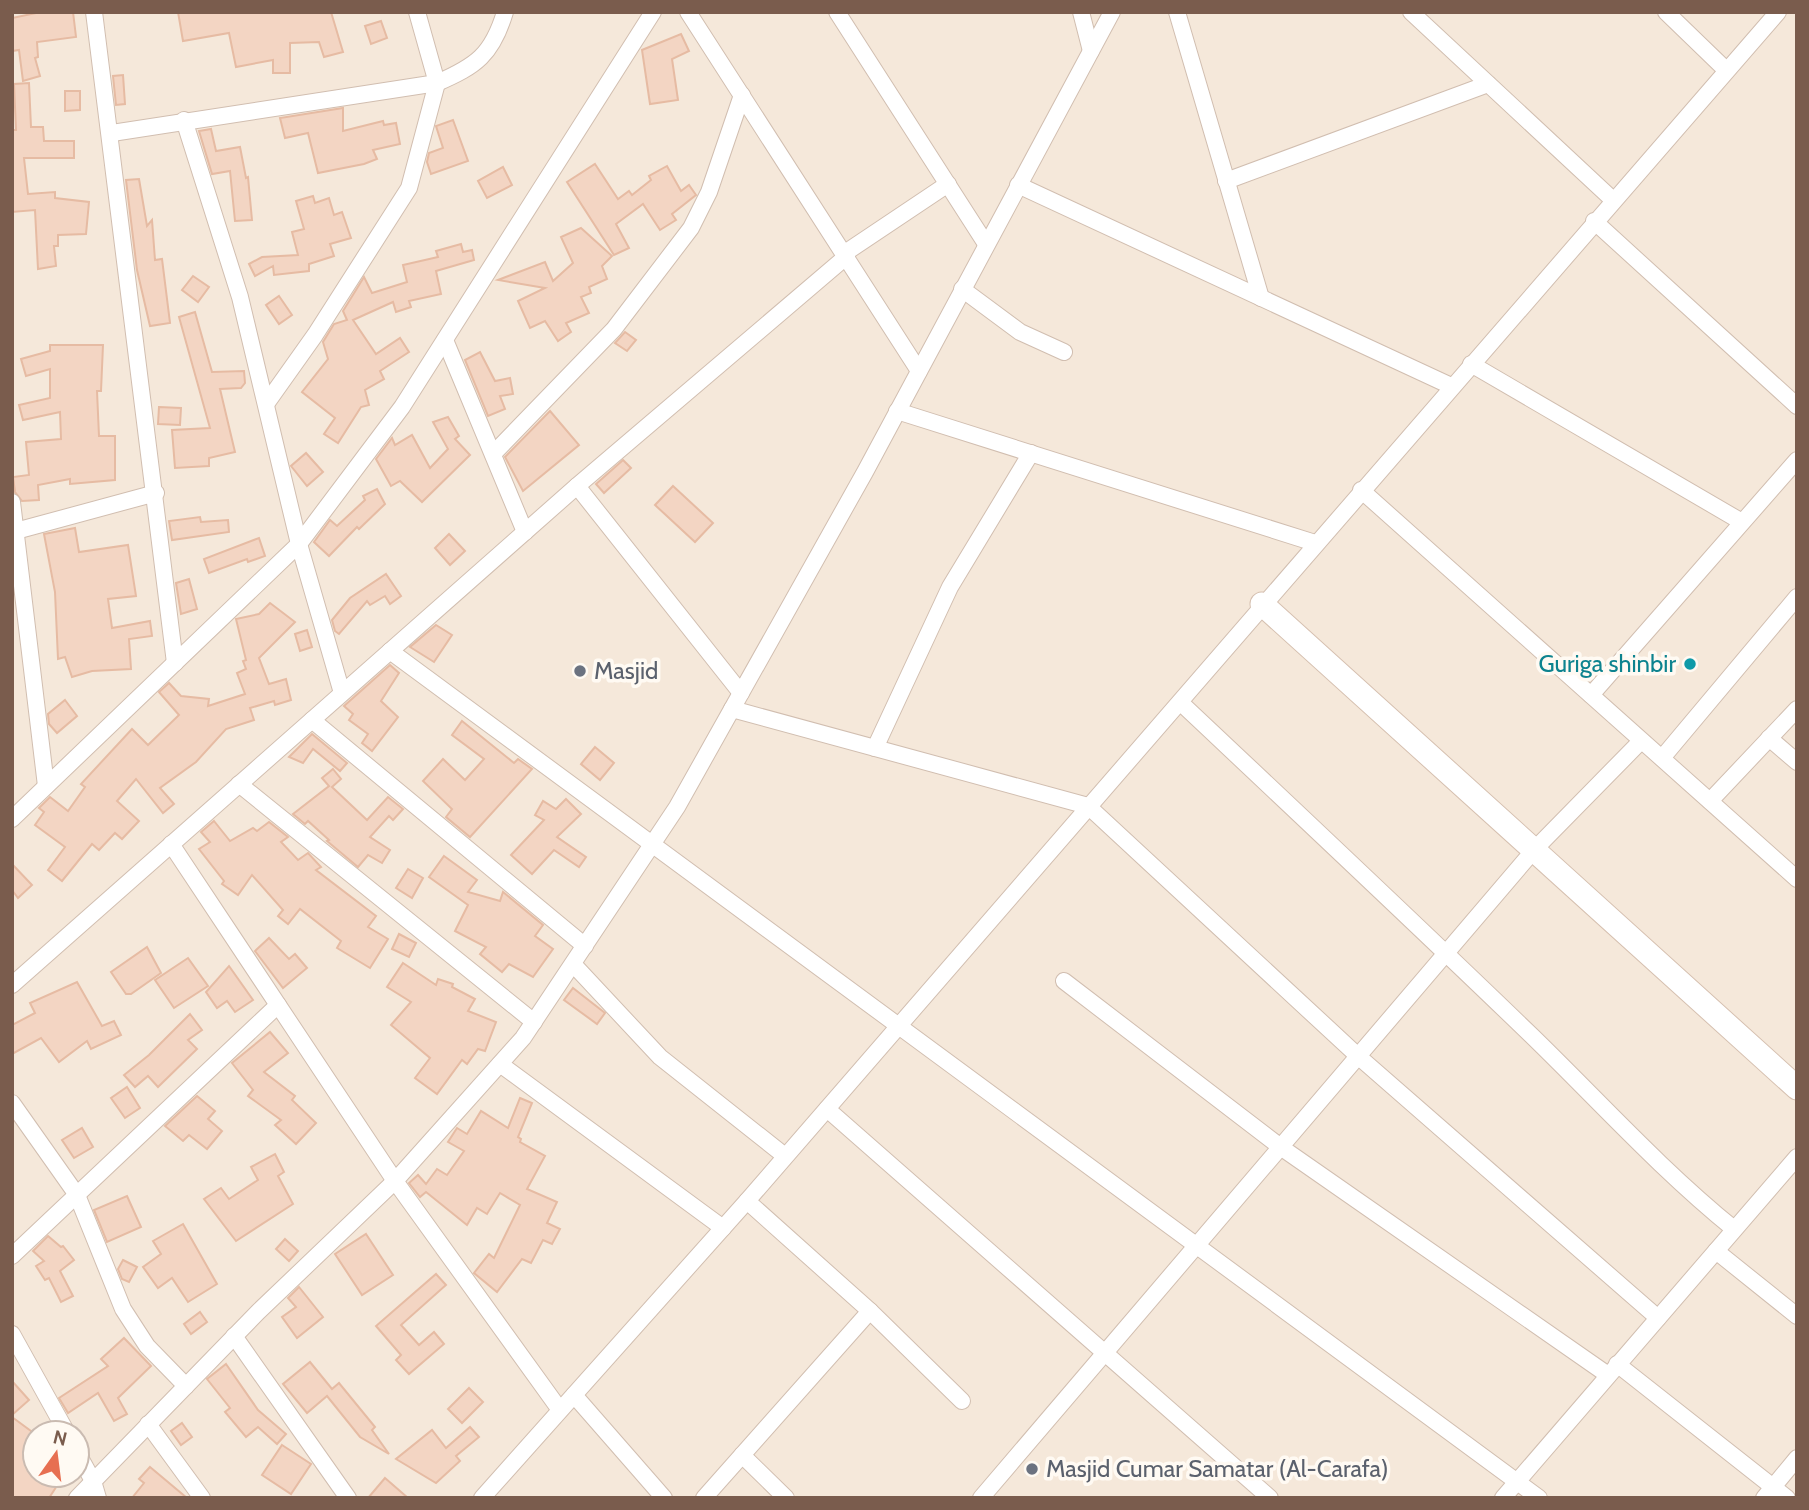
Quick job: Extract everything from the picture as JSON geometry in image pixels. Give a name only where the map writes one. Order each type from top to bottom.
[{"type":"street","points":[[94,12],[112,133],[175,663]]},
{"type":"street","points":[[266,404],[315,335],[409,188],[437,83],[417,12]]},
{"type":"street","points":[[112,133],[437,83],[473,68],[499,32],[505,12]]},
{"type":"street","points":[[12,819],[299,544],[402,407],[653,12]]},
{"type":"street","points":[[688,12],[919,370]]},
{"type":"street","points":[[837,12],[986,244]]},
{"type":"street","points":[[1081,12],[1091,51]]},
{"type":"street","points":[[77,1498],[234,1336],[395,1181],[534,1022],[677,807],[897,411],[1112,12]]},
{"type":"street","points":[[1177,12],[1261,298]]},
{"type":"street","points":[[1410,12],[1613,200]]},
{"type":"street","points":[[1666,12],[1726,70]]},
{"type":"street","points":[[482,1498],[747,1201],[1778,12]]},
{"type":"street","points":[[1226,181],[1488,84]]},
{"type":"street","points":[[493,454],[614,329],[691,228],[709,192],[742,95]]},
{"type":"street","points":[[184,120],[240,297],[299,544],[342,693]]},
{"type":"street","points":[[12,985],[525,531],[846,255],[948,184]]},
{"type":"street","points":[[1018,184],[1451,386]]},
{"type":"street","points":[[1594,221],[1797,406]]},
{"type":"street","points":[[962,289],[1020,332],[1064,352]]},
{"type":"street","points":[[445,340],[525,531]]},
{"type":"street","points":[[1471,364],[1742,522]]},
{"type":"street","points":[[897,411],[1315,543]]},
{"type":"street","points":[[875,748],[950,587],[1031,453]]},
{"type":"street","points":[[1591,695],[1797,460]]},
{"type":"street","points":[[577,486],[741,693]]},
{"type":"street","points":[[1361,490],[1797,878]]},
{"type":"street","points":[[15,531],[156,493]]},
{"type":"street","points":[[12,502],[46,786]]},
{"type":"street","points":[[1662,758],[1797,597]]},
{"type":"street","points":[[1262,604],[1797,1088]]},
{"type":"street","points":[[390,651],[1539,1498]]},
{"type":"street","points":[[1181,703],[1447,954],[1668,1172],[1734,1229]]},
{"type":"street","points":[[732,709],[1088,806],[1359,1057],[1658,1318]]},
{"type":"street","points":[[1710,801],[1797,709]]},
{"type":"street","points":[[312,720],[585,946]]},
{"type":"street","points":[[1769,738],[1797,762]]},
{"type":"street","points":[[981,1498],[1198,1247],[1534,850],[1642,741]]},
{"type":"street","points":[[239,784],[534,1022]]},
{"type":"street","points":[[171,844],[395,1181],[560,1410]]},
{"type":"street","points":[[573,964],[660,1057],[785,1156]]},
{"type":"street","points":[[1064,981],[1282,1148],[1613,1370],[1769,1492],[1787,1498]]},
{"type":"street","points":[[12,1256],[278,1005]]},
{"type":"street","points":[[500,1064],[723,1228]]},
{"type":"street","points":[[12,1103],[77,1195],[123,1309],[147,1346],[186,1386]]},
{"type":"street","points":[[827,1109],[1262,1495]]},
{"type":"street","points":[[1503,1498],[1797,1157]]},
{"type":"street","points":[[747,1201],[870,1311],[962,1401]]},
{"type":"street","points":[[1716,1251],[1797,1316]]},
{"type":"street","points":[[704,1498],[870,1311]]},
{"type":"street","points":[[12,1334],[58,1419]]},
{"type":"street","points":[[234,1336],[348,1498]]},
{"type":"street","points":[[574,1395],[664,1498]]},
{"type":"street","points":[[148,1424],[202,1498]]},
{"type":"street","points":[[742,1455],[786,1498]]},
{"type":"street","points":[[1769,1492],[1797,1458]]},
{"type":"street","points":[[91,1477],[98,1498]]},
{"type":"shaded area","points":[[12,12],[1797,12],[1797,1498],[12,1498]]},
{"type":"building","points":[[41,12],[73,12],[76,37],[37,42],[38,57],[35,58],[40,76],[23,81],[19,50],[12,51],[12,18]]},
{"type":"building","points":[[178,12],[331,12],[343,52],[324,57],[319,42],[290,43],[290,73],[273,73],[273,60],[236,67],[229,33],[183,41]]},
{"type":"building","points":[[381,21],[387,38],[371,44],[365,26]]},
{"type":"building","points":[[681,34],[689,51],[672,59],[678,100],[650,104],[642,50]]},
{"type":"building","points":[[123,75],[125,104],[116,105],[113,76]]},
{"type":"building","points":[[29,83],[31,127],[43,127],[44,141],[74,141],[74,158],[24,158],[28,194],[55,192],[55,198],[89,202],[86,234],[58,235],[58,246],[54,246],[56,266],[38,269],[35,210],[12,212],[12,130],[16,130],[14,84]]},
{"type":"building","points":[[65,91],[80,91],[80,110],[65,111]]},
{"type":"building","points":[[343,108],[343,131],[383,121],[384,125],[396,123],[400,144],[373,150],[377,159],[364,164],[318,173],[308,133],[285,138],[280,118]]},
{"type":"building","points":[[453,120],[468,161],[431,174],[427,162],[429,153],[443,148],[436,126]]},
{"type":"building","points":[[211,129],[216,151],[240,147],[246,178],[248,177],[252,220],[235,221],[230,171],[212,174],[199,131]]},
{"type":"building","points":[[595,164],[618,199],[629,191],[632,195],[651,180],[649,176],[667,166],[681,191],[689,185],[696,195],[672,214],[676,220],[660,230],[643,204],[616,224],[629,248],[614,255],[567,182]]},
{"type":"building","points":[[503,167],[512,185],[487,198],[478,181]]},
{"type":"building","points":[[139,179],[147,226],[152,220],[155,260],[162,259],[170,323],[150,326],[137,270],[126,180]]},
{"type":"building","points":[[313,196],[315,203],[329,198],[334,215],[342,212],[351,238],[330,244],[334,256],[309,264],[309,271],[274,275],[273,266],[255,276],[249,264],[262,257],[298,255],[292,232],[304,229],[296,201]]},
{"type":"building","points":[[581,228],[612,256],[602,266],[607,279],[589,287],[591,293],[581,297],[589,313],[566,323],[571,332],[558,341],[545,321],[530,328],[518,301],[545,288],[498,280],[545,262],[553,281],[573,263],[561,237]]},
{"type":"building","points":[[461,244],[463,252],[472,250],[474,260],[436,271],[441,294],[409,301],[411,307],[396,312],[393,302],[353,320],[376,354],[400,338],[409,352],[380,371],[384,379],[365,390],[369,405],[361,407],[338,443],[324,434],[335,418],[302,392],[328,359],[323,342],[334,324],[347,320],[343,311],[364,277],[372,293],[407,282],[403,265],[438,257],[436,251]]},
{"type":"building","points":[[193,276],[209,287],[198,302],[182,290]]},
{"type":"building","points":[[279,296],[292,315],[279,324],[266,305]]},
{"type":"building","points":[[195,312],[212,372],[244,371],[245,383],[241,388],[220,389],[235,452],[209,458],[209,466],[175,468],[172,430],[210,428],[179,317]]},
{"type":"building","points":[[625,332],[636,340],[627,351],[615,343]]},
{"type":"building","points":[[50,345],[103,345],[101,391],[97,391],[99,436],[115,436],[115,480],[70,484],[70,479],[38,485],[39,500],[22,501],[15,492],[13,477],[29,475],[26,442],[61,439],[60,412],[23,420],[19,405],[50,398],[50,369],[26,376],[21,359],[50,351]]},
{"type":"building","points":[[480,352],[495,381],[510,378],[513,394],[500,396],[505,409],[488,416],[465,360]]},
{"type":"building","points":[[159,407],[181,408],[180,425],[158,424]]},
{"type":"building","points":[[550,411],[579,445],[523,491],[505,457]]},
{"type":"building","points":[[448,417],[459,436],[455,439],[470,455],[422,502],[400,481],[391,486],[376,459],[392,438],[395,445],[412,435],[430,468],[448,449],[433,422]]},
{"type":"building","points":[[306,453],[323,472],[307,486],[291,466]]},
{"type":"building","points":[[623,460],[631,468],[604,493],[596,484]]},
{"type":"building","points":[[673,486],[713,523],[695,542],[655,505]]},
{"type":"building","points":[[377,489],[385,504],[359,529],[357,527],[329,556],[314,542],[330,520],[337,526],[365,500],[363,496]]},
{"type":"building","points":[[200,517],[201,522],[228,520],[229,532],[172,540],[169,521]]},
{"type":"building","points":[[75,528],[79,552],[128,545],[136,596],[108,599],[112,628],[150,621],[152,636],[129,639],[131,669],[92,671],[72,677],[65,657],[58,659],[55,592],[44,534]]},
{"type":"building","points":[[449,534],[465,551],[450,565],[435,548]]},
{"type":"building","points":[[259,538],[265,556],[248,562],[247,559],[209,573],[204,559]]},
{"type":"building","points":[[386,574],[401,596],[390,604],[385,596],[370,605],[367,601],[339,634],[335,631],[332,620],[350,598]]},
{"type":"building","points":[[189,579],[197,609],[181,614],[176,583]]},
{"type":"building","points":[[270,603],[295,622],[259,658],[269,684],[286,679],[291,700],[275,705],[274,701],[250,708],[254,720],[226,729],[196,762],[160,788],[174,804],[163,813],[136,779],[117,801],[139,821],[122,839],[115,833],[99,850],[92,844],[62,881],[48,870],[65,847],[35,825],[44,812],[39,808],[50,797],[68,811],[85,787],[81,784],[132,729],[148,745],[179,715],[159,692],[169,683],[181,696],[209,699],[208,706],[245,694],[237,673],[246,669],[243,661],[246,660],[236,619],[259,614]]},
{"type":"building","points":[[436,625],[452,635],[434,662],[410,647]]},
{"type":"building","points":[[307,630],[312,647],[300,651],[295,634]]},
{"type":"building","points":[[390,665],[399,673],[381,701],[398,717],[372,751],[362,743],[368,734],[349,720],[353,714],[344,706]]},
{"type":"building","points":[[65,700],[77,716],[57,733],[49,724],[48,714]]},
{"type":"building","points":[[462,721],[514,763],[518,759],[532,769],[470,837],[446,817],[452,809],[423,781],[443,759],[465,780],[484,759],[452,735]]},
{"type":"building","points":[[312,734],[347,763],[340,771],[313,749],[303,763],[289,757]]},
{"type":"building","points":[[595,747],[614,763],[600,780],[581,764]]},
{"type":"building","points":[[333,769],[341,779],[332,787],[367,820],[388,797],[403,809],[393,820],[389,816],[370,837],[390,850],[382,863],[368,855],[358,867],[308,821],[305,824],[293,814],[329,786],[322,778]]},
{"type":"building","points":[[566,799],[581,814],[557,837],[586,857],[579,867],[554,850],[532,874],[511,855],[544,820],[535,815],[543,801],[556,809]]},
{"type":"building","points":[[214,821],[230,841],[253,828],[257,831],[269,822],[288,837],[281,842],[298,860],[308,853],[321,867],[316,870],[376,916],[368,927],[388,939],[370,968],[337,948],[341,941],[300,909],[288,924],[278,916],[283,910],[252,875],[238,895],[222,884],[224,881],[199,849],[210,842],[201,832]]},
{"type":"building","points":[[444,856],[477,880],[468,892],[500,901],[503,892],[543,925],[535,936],[553,949],[533,977],[509,964],[502,972],[480,954],[486,947],[455,931],[468,905],[429,877]]},
{"type":"building","points":[[12,864],[32,885],[18,898],[12,890]]},
{"type":"building","points":[[408,869],[423,878],[412,898],[396,888]]},
{"type":"building","points":[[399,934],[416,943],[409,957],[392,949]]},
{"type":"building","points":[[269,938],[289,959],[295,954],[307,968],[283,988],[255,951]]},
{"type":"building","points":[[147,947],[161,973],[131,994],[126,994],[111,972]]},
{"type":"building","points":[[188,958],[208,986],[174,1008],[155,980]]},
{"type":"building","points":[[403,963],[436,985],[438,979],[453,984],[452,987],[475,999],[468,1011],[496,1022],[485,1051],[478,1049],[467,1064],[462,1060],[437,1094],[415,1078],[430,1058],[391,1025],[411,1002],[387,987]]},
{"type":"building","points":[[229,966],[253,1000],[235,1012],[227,1001],[217,1008],[206,992]]},
{"type":"building","points":[[77,982],[102,1026],[114,1021],[121,1035],[91,1049],[87,1041],[59,1062],[41,1038],[12,1054],[12,1025],[35,1013],[30,1003]]},
{"type":"building","points":[[573,988],[605,1013],[597,1024],[564,1000]]},
{"type":"building","points":[[190,1014],[202,1030],[188,1040],[197,1049],[158,1087],[148,1076],[135,1087],[124,1075],[149,1055]]},
{"type":"building","points":[[270,1032],[288,1053],[264,1072],[295,1096],[292,1100],[316,1123],[296,1144],[275,1125],[281,1120],[248,1096],[253,1090],[232,1063]]},
{"type":"building","points":[[127,1087],[140,1108],[125,1118],[111,1098]]},
{"type":"building","points":[[197,1096],[215,1111],[208,1119],[222,1131],[207,1149],[189,1135],[183,1141],[165,1126]]},
{"type":"building","points":[[520,1098],[532,1103],[518,1137],[520,1142],[545,1156],[527,1189],[557,1202],[547,1223],[560,1229],[552,1244],[543,1240],[531,1263],[522,1259],[497,1292],[474,1273],[489,1254],[494,1258],[520,1205],[500,1193],[487,1214],[477,1208],[467,1225],[426,1192],[420,1197],[409,1183],[418,1175],[426,1184],[437,1169],[447,1175],[464,1151],[448,1142],[457,1128],[467,1134],[481,1111],[508,1128]]},
{"type":"building","points":[[82,1128],[93,1147],[74,1158],[62,1140]]},
{"type":"building","points":[[275,1154],[284,1172],[278,1176],[293,1204],[236,1241],[204,1199],[221,1188],[229,1199],[258,1180],[251,1167]]},
{"type":"building","points":[[127,1196],[141,1227],[107,1242],[94,1210]]},
{"type":"building","points":[[183,1224],[217,1284],[188,1302],[172,1278],[158,1288],[143,1267],[161,1254],[153,1241]]},
{"type":"building","points":[[366,1234],[393,1275],[362,1295],[335,1254]]},
{"type":"building","points":[[48,1236],[63,1246],[74,1260],[60,1271],[73,1296],[61,1302],[49,1278],[45,1280],[36,1266],[44,1261],[33,1251]]},
{"type":"building","points":[[285,1239],[298,1251],[289,1261],[276,1249]]},
{"type":"building","points":[[123,1260],[137,1267],[129,1282],[122,1279],[118,1269]]},
{"type":"building","points":[[436,1274],[446,1285],[401,1325],[419,1345],[434,1332],[444,1344],[409,1374],[396,1360],[401,1355],[376,1326]]},
{"type":"building","points":[[299,1287],[323,1317],[297,1338],[282,1317],[296,1307],[288,1298]]},
{"type":"building","points":[[200,1312],[207,1322],[191,1334],[184,1324]]},
{"type":"building","points":[[124,1338],[151,1366],[118,1398],[127,1414],[114,1421],[98,1393],[68,1413],[59,1398],[108,1366],[101,1359]]},
{"type":"building","points":[[310,1362],[332,1389],[339,1383],[375,1427],[372,1430],[389,1454],[360,1437],[327,1396],[307,1413],[283,1384]]},
{"type":"building","points":[[226,1364],[258,1410],[286,1434],[277,1444],[258,1427],[246,1437],[225,1412],[230,1408],[207,1379]]},
{"type":"building","points":[[12,1381],[29,1400],[12,1415]]},
{"type":"building","points":[[469,1388],[483,1402],[462,1423],[448,1409]]},
{"type":"building","points":[[12,1417],[21,1424],[21,1489],[55,1489],[49,1498],[12,1498]]},
{"type":"building","points":[[182,1423],[192,1437],[181,1445],[171,1431]]},
{"type":"building","points":[[470,1427],[479,1437],[456,1456],[460,1461],[436,1483],[396,1459],[432,1430],[446,1448]]},
{"type":"building","points":[[282,1445],[311,1464],[291,1494],[262,1475]]},
{"type":"building","points":[[150,1467],[187,1498],[132,1498],[144,1483],[139,1479]]},
{"type":"building","points":[[385,1478],[408,1498],[368,1498]]},
{"type":"place","name":"Guriga shinbir","points":[[1690,664]]},
{"type":"place","name":"Masjid","points":[[580,671]]},
{"type":"place","name":"Masjid Cumar Samatar (Al-Carafa)","points":[[1032,1469]]}]
